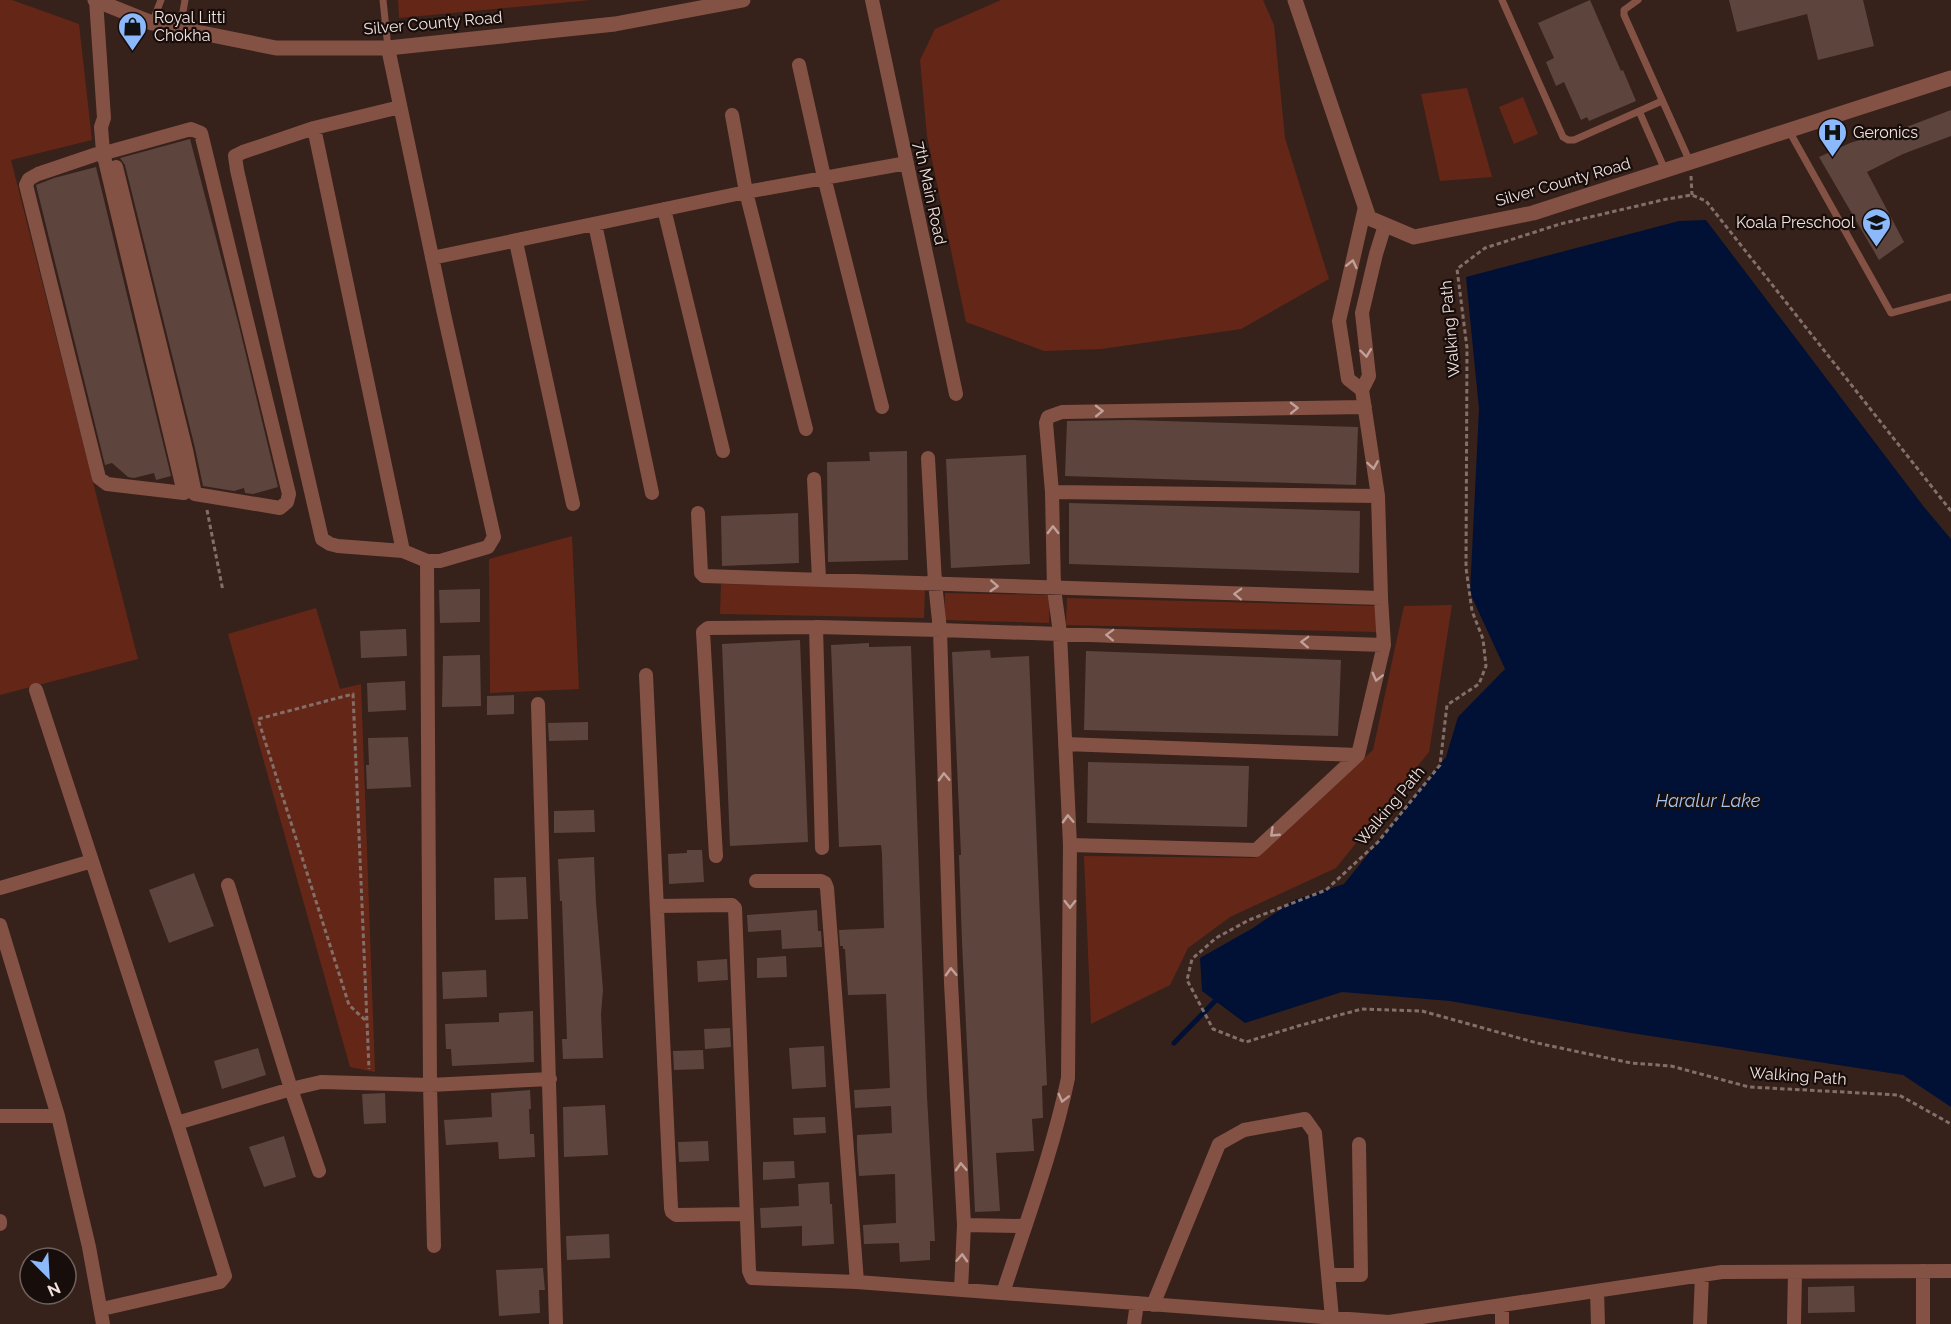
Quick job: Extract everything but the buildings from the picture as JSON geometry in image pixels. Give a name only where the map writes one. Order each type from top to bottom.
[{"type":"street","name":"Silver County Road","points":[[95,0],[152,23],[276,48],[388,48],[615,24],[743,0]]},
{"type":"street","points":[[95,0],[104,118],[101,128],[108,152],[186,450],[195,494],[280,508],[287,502],[289,494],[201,133],[191,129],[108,152],[38,174],[29,179],[26,185],[99,478],[107,484],[184,493],[108,152]]},
{"type":"street","name":"7th Main Road","points":[[872,0],[956,394]]},
{"type":"street","name":"Silver County Road","points":[[1295,0],[1369,218],[1414,237],[1533,213],[1951,78]]},
{"type":"street","points":[[388,48],[494,537],[488,547],[440,561],[427,561],[403,551],[338,546],[322,539],[235,156],[314,128],[400,107]]},
{"type":"street","points":[[799,64],[824,177],[882,407]]},
{"type":"street","points":[[732,115],[746,192],[806,429]]},
{"type":"street","points":[[314,128],[403,551]]},
{"type":"street","points":[[432,258],[746,192],[907,163]]},
{"type":"street","points":[[1362,390],[1348,379],[1338,321],[1365,207]]},
{"type":"street","points":[[664,209],[723,451]]},
{"type":"street","points":[[595,224],[652,493]]},
{"type":"street","points":[[1070,845],[1256,850],[1358,755],[1384,645],[1380,598],[1378,496],[1362,390],[1369,376],[1362,314],[1385,225]]},
{"type":"street","points":[[516,242],[573,504]]},
{"type":"street","points":[[1003,1293],[1068,1078],[1070,845],[1060,633],[1054,589],[1052,492],[1046,423],[1048,417],[1055,413],[1365,407]]},
{"type":"street","points":[[928,458],[940,630],[951,983],[964,1225],[961,1290]]},
{"type":"street","points":[[814,479],[819,579]]},
{"type":"street","points":[[1052,492],[1378,496]]},
{"type":"street","points":[[698,513],[703,576],[1380,598]]},
{"type":"street","points":[[427,561],[430,1085],[434,1245]]},
{"type":"street","points":[[716,856],[704,632],[705,629],[711,627],[816,627],[1060,633],[1384,645]]},
{"type":"street","points":[[816,627],[822,848]]},
{"type":"street","points":[[646,675],[672,1212],[676,1215],[745,1214]]},
{"type":"street","points":[[36,690],[225,1276],[220,1282],[102,1309]]},
{"type":"street","points":[[538,704],[556,1324]]},
{"type":"street","points":[[1065,744],[1358,755]]},
{"type":"street","points":[[0,888],[92,861]]},
{"type":"street","points":[[756,880],[821,881],[827,888],[857,1282]]},
{"type":"street","points":[[228,885],[291,1089],[319,1171]]},
{"type":"street","points":[[657,906],[732,905],[735,908],[745,1214],[749,1271],[752,1278],[857,1282],[1389,1323],[1722,1272],[1951,1271]]},
{"type":"street","points":[[0,925],[58,1116],[102,1309],[103,1324]]},
{"type":"street","points":[[177,1123],[321,1082],[430,1085],[550,1080]]},
{"type":"street","points":[[0,1116],[58,1116]]},
{"type":"street","points":[[1153,1305],[1219,1144],[1244,1130],[1305,1119],[1315,1134],[1332,1318]]},
{"type":"street","points":[[1328,1275],[1361,1275],[1359,1144]]},
{"type":"street","points":[[964,1225],[1025,1226]]},
{"type":"street","points":[[1923,1271],[1923,1324]]},
{"type":"street","points":[[1794,1324],[1795,1272]]},
{"type":"street","points":[[1700,1324],[1702,1275]]},
{"type":"street","points":[[1597,1291],[1598,1324]]},
{"type":"street","points":[[1134,1324],[1137,1304]]},
{"type":"street","points":[[1502,1305],[1502,1324]]},
{"type":"lane","points":[[152,23],[162,0]]},
{"type":"lane","points":[[180,29],[184,0]]},
{"type":"lane","points":[[383,0],[388,48]]},
{"type":"lane","points":[[1502,0],[1563,137],[1574,140],[1662,101]]},
{"type":"lane","points":[[1638,0],[1624,9],[1624,15],[1690,162]]},
{"type":"lane","points":[[1639,111],[1665,171]]},
{"type":"lane","points":[[1788,129],[1891,314],[1951,297]]},
{"type":"path","name":"Walking Path","points":[[1951,511],[1706,201],[1692,195],[1667,199],[1560,224],[1485,248],[1457,269],[1467,348],[1467,568],[1472,611],[1483,639],[1486,666],[1479,684],[1446,705],[1440,765],[1378,842],[1326,890],[1249,920],[1216,938],[1192,959],[1187,980],[1213,1029],[1246,1042],[1362,1009],[1422,1011],[1537,1043],[1631,1063],[1671,1066],[1749,1087],[1899,1095],[1951,1124]]},
{"type":"path","points":[[204,497],[223,591]]},
{"type":"path","points":[[365,1020],[350,1005],[258,719],[353,694],[365,1020],[370,1082]]},
{"type":"shaded area","points":[[0,0],[12,0],[79,24],[92,140],[11,160],[138,659],[0,695]]},
{"type":"shaded area","points":[[398,0],[591,0],[399,18]]},
{"type":"shaded area","points":[[1001,0],[1263,0],[1274,25],[1285,138],[1329,279],[1241,329],[1101,349],[1044,351],[966,322],[927,136],[920,60],[935,29]]},
{"type":"shaded area","points":[[1467,88],[1492,177],[1440,181],[1421,94]]},
{"type":"shaded area","points":[[1523,97],[1538,134],[1514,144],[1499,107]]},
{"type":"shaded area","points":[[572,536],[579,689],[490,693],[489,559]]},
{"type":"shaded area","points":[[721,584],[925,588],[924,618],[720,614]]},
{"type":"shaded area","points":[[945,593],[1050,595],[1049,623],[944,620]]},
{"type":"shaded area","points":[[1067,598],[1378,606],[1377,632],[1066,625]]},
{"type":"shaded area","points":[[1452,605],[1429,752],[1336,868],[1230,917],[1188,948],[1170,985],[1091,1024],[1084,856],[1255,858],[1373,750],[1404,606]]},
{"type":"shaded area","points":[[316,608],[340,689],[361,684],[375,1072],[350,1067],[228,634]]},
{"type":"water","name":"Haralur Lake","points":[[1706,220],[1924,507],[1951,539],[1951,1107],[1903,1075],[1631,1033],[1450,1001],[1342,992],[1245,1023],[1202,991],[1200,958],[1253,928],[1294,900],[1344,884],[1446,757],[1458,717],[1505,669],[1470,593],[1479,409],[1466,277],[1679,221]]},
{"type":"waterway","points":[[1174,1043],[1219,997]]},
{"type":"place","name":"Royal Litti Chokha","points":[[133,52]]},
{"type":"place","name":"Geronics","points":[[1832,158]]},
{"type":"place","name":"Koala Preschool","points":[[1876,248]]}]
